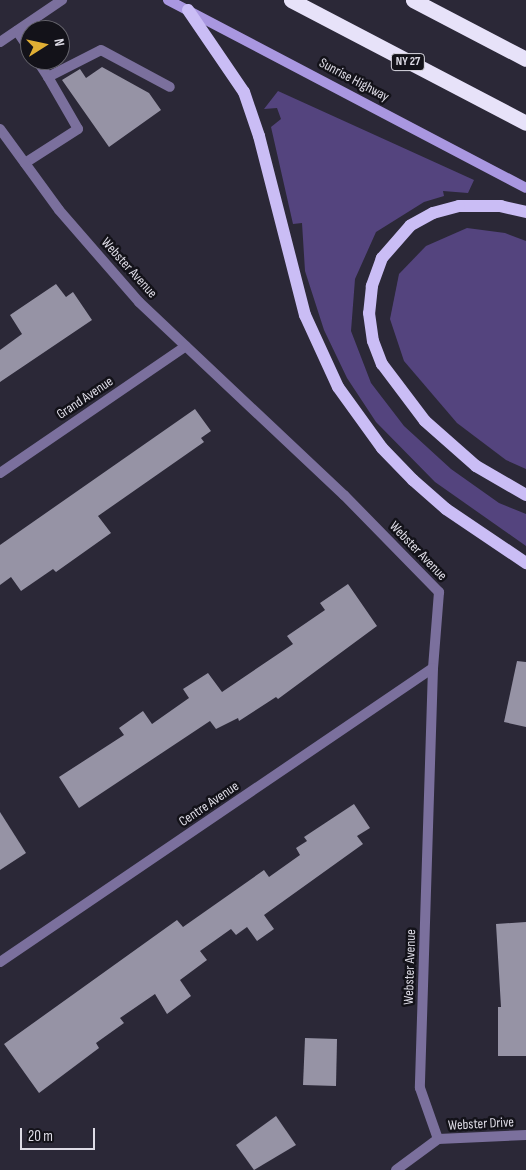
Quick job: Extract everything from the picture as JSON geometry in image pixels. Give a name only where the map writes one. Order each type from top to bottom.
[{"type":"highway","name":"NY 27","points":[[291,0],[526,123]]},
{"type":"highway","points":[[413,0],[526,59]]},
{"type":"main road","name":"Sunrise Highway","points":[[168,0],[526,188]]},
{"type":"main road","points":[[188,10],[225,60],[244,92],[259,136],[305,315],[338,387],[382,448],[414,480],[446,509],[526,563]]},
{"type":"main road","points":[[526,212],[501,206],[473,205],[443,210],[422,218],[400,234],[382,258],[372,286],[369,313],[373,341],[382,364],[425,422],[476,466],[526,495]]},
{"type":"street","points":[[0,42],[62,0]]},
{"type":"street","points":[[17,31],[20,35]]},
{"type":"street","points":[[48,77],[101,50],[170,88]]},
{"type":"street","points":[[25,163],[78,129],[43,70]]},
{"type":"street","name":"Webster Avenue","points":[[0,129],[59,210],[139,302],[344,495],[439,592],[433,668],[420,1088],[438,1140]]},
{"type":"street","name":"Grand Avenue","points":[[0,473],[186,346]]},
{"type":"street","name":"Centre Avenue","points":[[0,962],[433,668]]},
{"type":"street","name":"Webster Drive","points":[[438,1140],[526,1135]]},
{"type":"street","points":[[396,1170],[438,1140]]},
{"type":"shaded area","points":[[278,91],[474,180],[468,193],[443,191],[444,196],[424,202],[376,232],[355,279],[351,331],[371,383],[404,426],[451,469],[499,503],[526,514],[526,546],[435,482],[376,422],[347,378],[324,330],[305,271],[302,223],[293,224],[271,127],[281,119],[277,108],[264,109]]},
{"type":"shaded area","points":[[467,228],[505,233],[526,241],[526,469],[506,460],[457,423],[404,361],[390,319],[399,274],[426,246]]},
{"type":"building","points":[[102,67],[149,93],[161,110],[109,147],[62,80],[80,69],[86,78]]},
{"type":"building","points":[[56,284],[66,297],[73,292],[92,320],[0,382],[0,350],[22,334],[10,315]]},
{"type":"building","points":[[195,409],[211,431],[201,438],[204,442],[98,516],[111,533],[56,572],[53,569],[21,591],[11,577],[0,585],[0,545]]},
{"type":"building","points":[[348,584],[377,626],[278,699],[276,697],[239,721],[238,718],[216,729],[210,721],[79,808],[59,777],[124,735],[119,728],[143,711],[152,724],[189,698],[183,689],[208,673],[222,692],[293,644],[287,636],[325,610],[320,603]]},
{"type":"building","points":[[517,661],[526,662],[526,727],[504,722]]},
{"type":"building","points":[[354,804],[370,828],[357,836],[363,844],[264,915],[274,929],[257,941],[247,927],[236,935],[231,929],[200,951],[207,960],[180,980],[191,996],[167,1014],[155,994],[120,1018],[124,1023],[96,1043],[99,1048],[39,1093],[4,1044],[177,920],[183,927],[264,870],[269,877],[300,855],[296,848],[307,841],[304,837]]},
{"type":"building","points":[[0,812],[26,853],[0,870]]},
{"type":"building","points":[[526,922],[526,1056],[498,1056],[498,1007],[501,1007],[496,924]]},
{"type":"building","points":[[305,1038],[337,1039],[336,1086],[303,1085]]},
{"type":"building","points":[[276,1116],[296,1145],[254,1170],[236,1145]]}]
